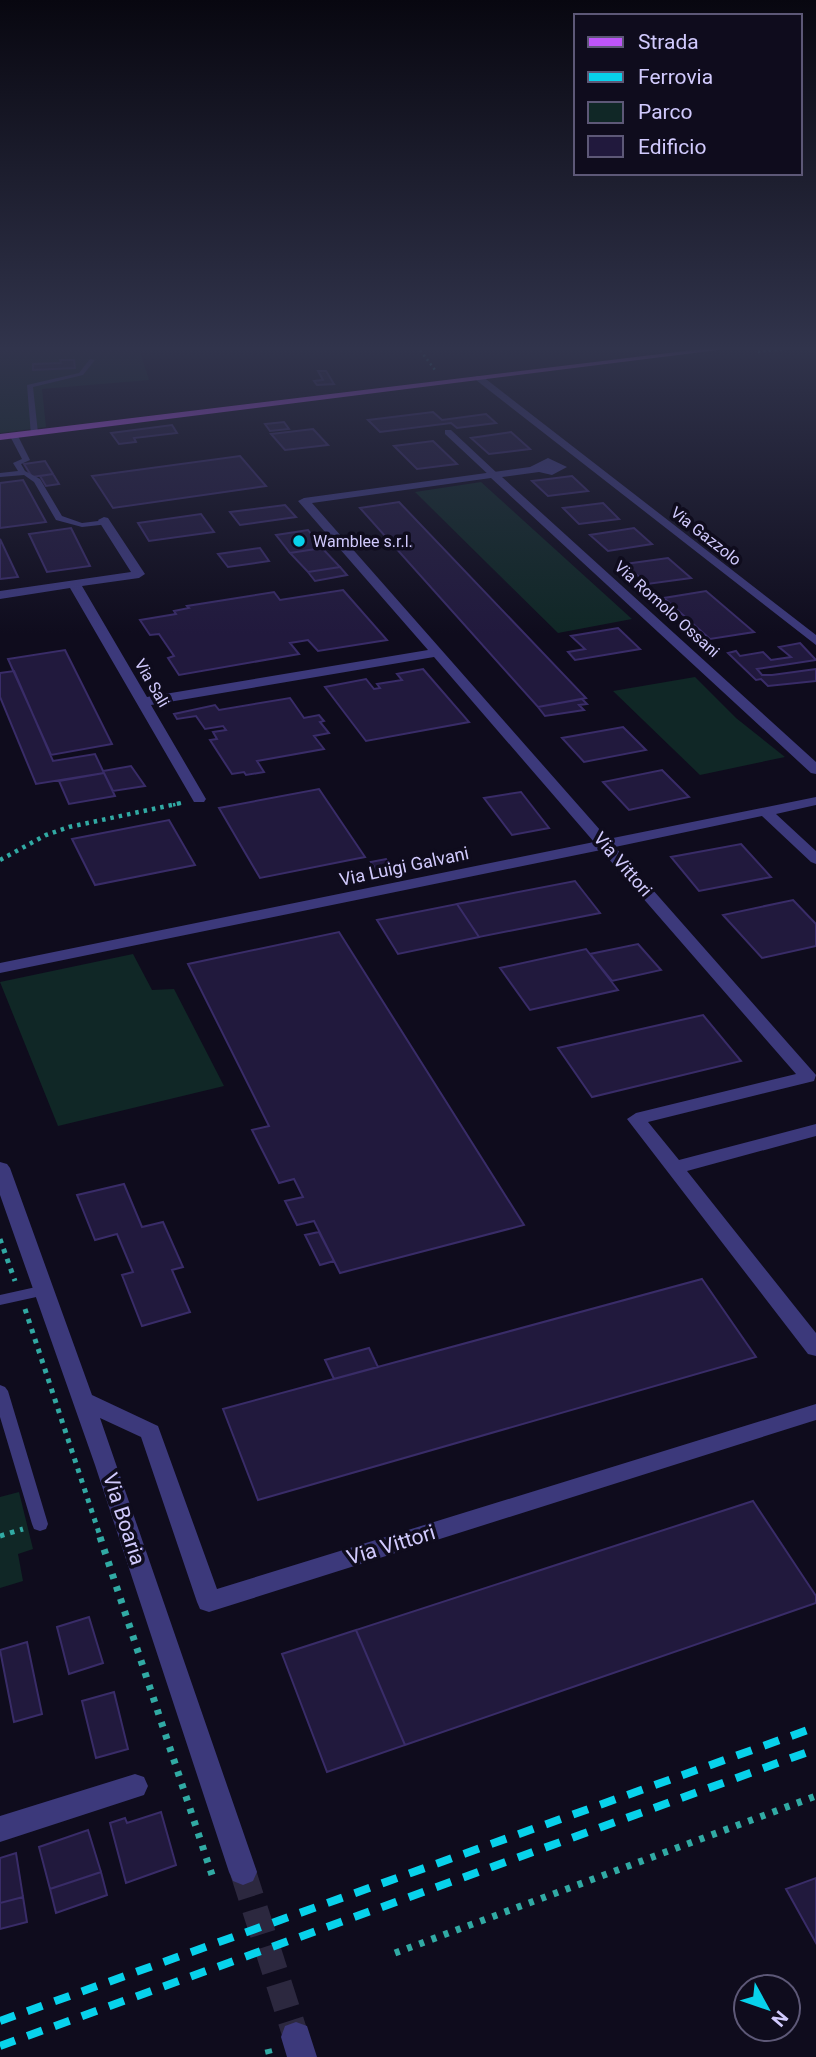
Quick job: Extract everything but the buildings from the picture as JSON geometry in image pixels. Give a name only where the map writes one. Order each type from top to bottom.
[{"type":"street","name":"Via Gazzolo","points":[[558,442],[816,640]]},
{"type":"street","points":[[494,475],[537,469],[556,471],[561,465],[583,462]]},
{"type":"street","name":"Via Vittori","points":[[494,475],[304,501],[812,1082],[636,1119],[816,1348]]},
{"type":"street","name":"Via Romolo Ossani","points":[[494,475],[816,770]]},
{"type":"street","points":[[0,595],[139,574],[105,521]]},
{"type":"street","name":"Via Sali","points":[[74,584],[199,799]]},
{"type":"street","points":[[143,702],[436,653]]},
{"type":"street","name":"Via Luigi Galvani","points":[[0,968],[816,802]]},
{"type":"street","points":[[766,812],[816,859]]},
{"type":"street","points":[[674,1168],[816,1130]]},
{"type":"street","name":"Via Boaria","points":[[0,1168],[83,1400],[243,1872]]},
{"type":"street","name":"Via Vittori","points":[[83,1400],[150,1432],[209,1602],[816,1412]]},
{"type":"street","points":[[0,1829],[135,1786]]},
{"type":"lane","points":[[17,442],[26,460],[17,463],[22,472],[37,481],[59,518],[82,526],[105,521]]},
{"type":"lane","points":[[458,442],[494,475]]},
{"type":"lane","points":[[0,475],[22,472]]},
{"type":"lane","points":[[0,1300],[45,1290]]},
{"type":"lane","points":[[0,1391],[40,1524]]},
{"type":"path","points":[[0,860],[46,835],[69,827],[199,799]]},
{"type":"path","points":[[0,1239],[214,1881]]},
{"type":"path","points":[[395,1953],[816,1796]]},
{"type":"green space","points":[[481,482],[632,619],[558,633],[415,492]]},
{"type":"green space","points":[[695,677],[736,718],[785,757],[700,775],[613,691]]},
{"type":"green space","points":[[133,954],[152,990],[174,989],[224,1086],[58,1126],[0,982]]},
{"type":"green space","points":[[19,1492],[33,1549],[18,1554],[23,1581],[0,1588],[0,1497]]},
{"type":"tunnel","points":[[243,1872],[296,2037]]},
{"type":"railway","points":[[0,2021],[816,1727]]},
{"type":"railway","points":[[0,2046],[816,1749]]},
{"type":"place","name":"Wamblee s.r.l.","points":[[299,541]]}]
